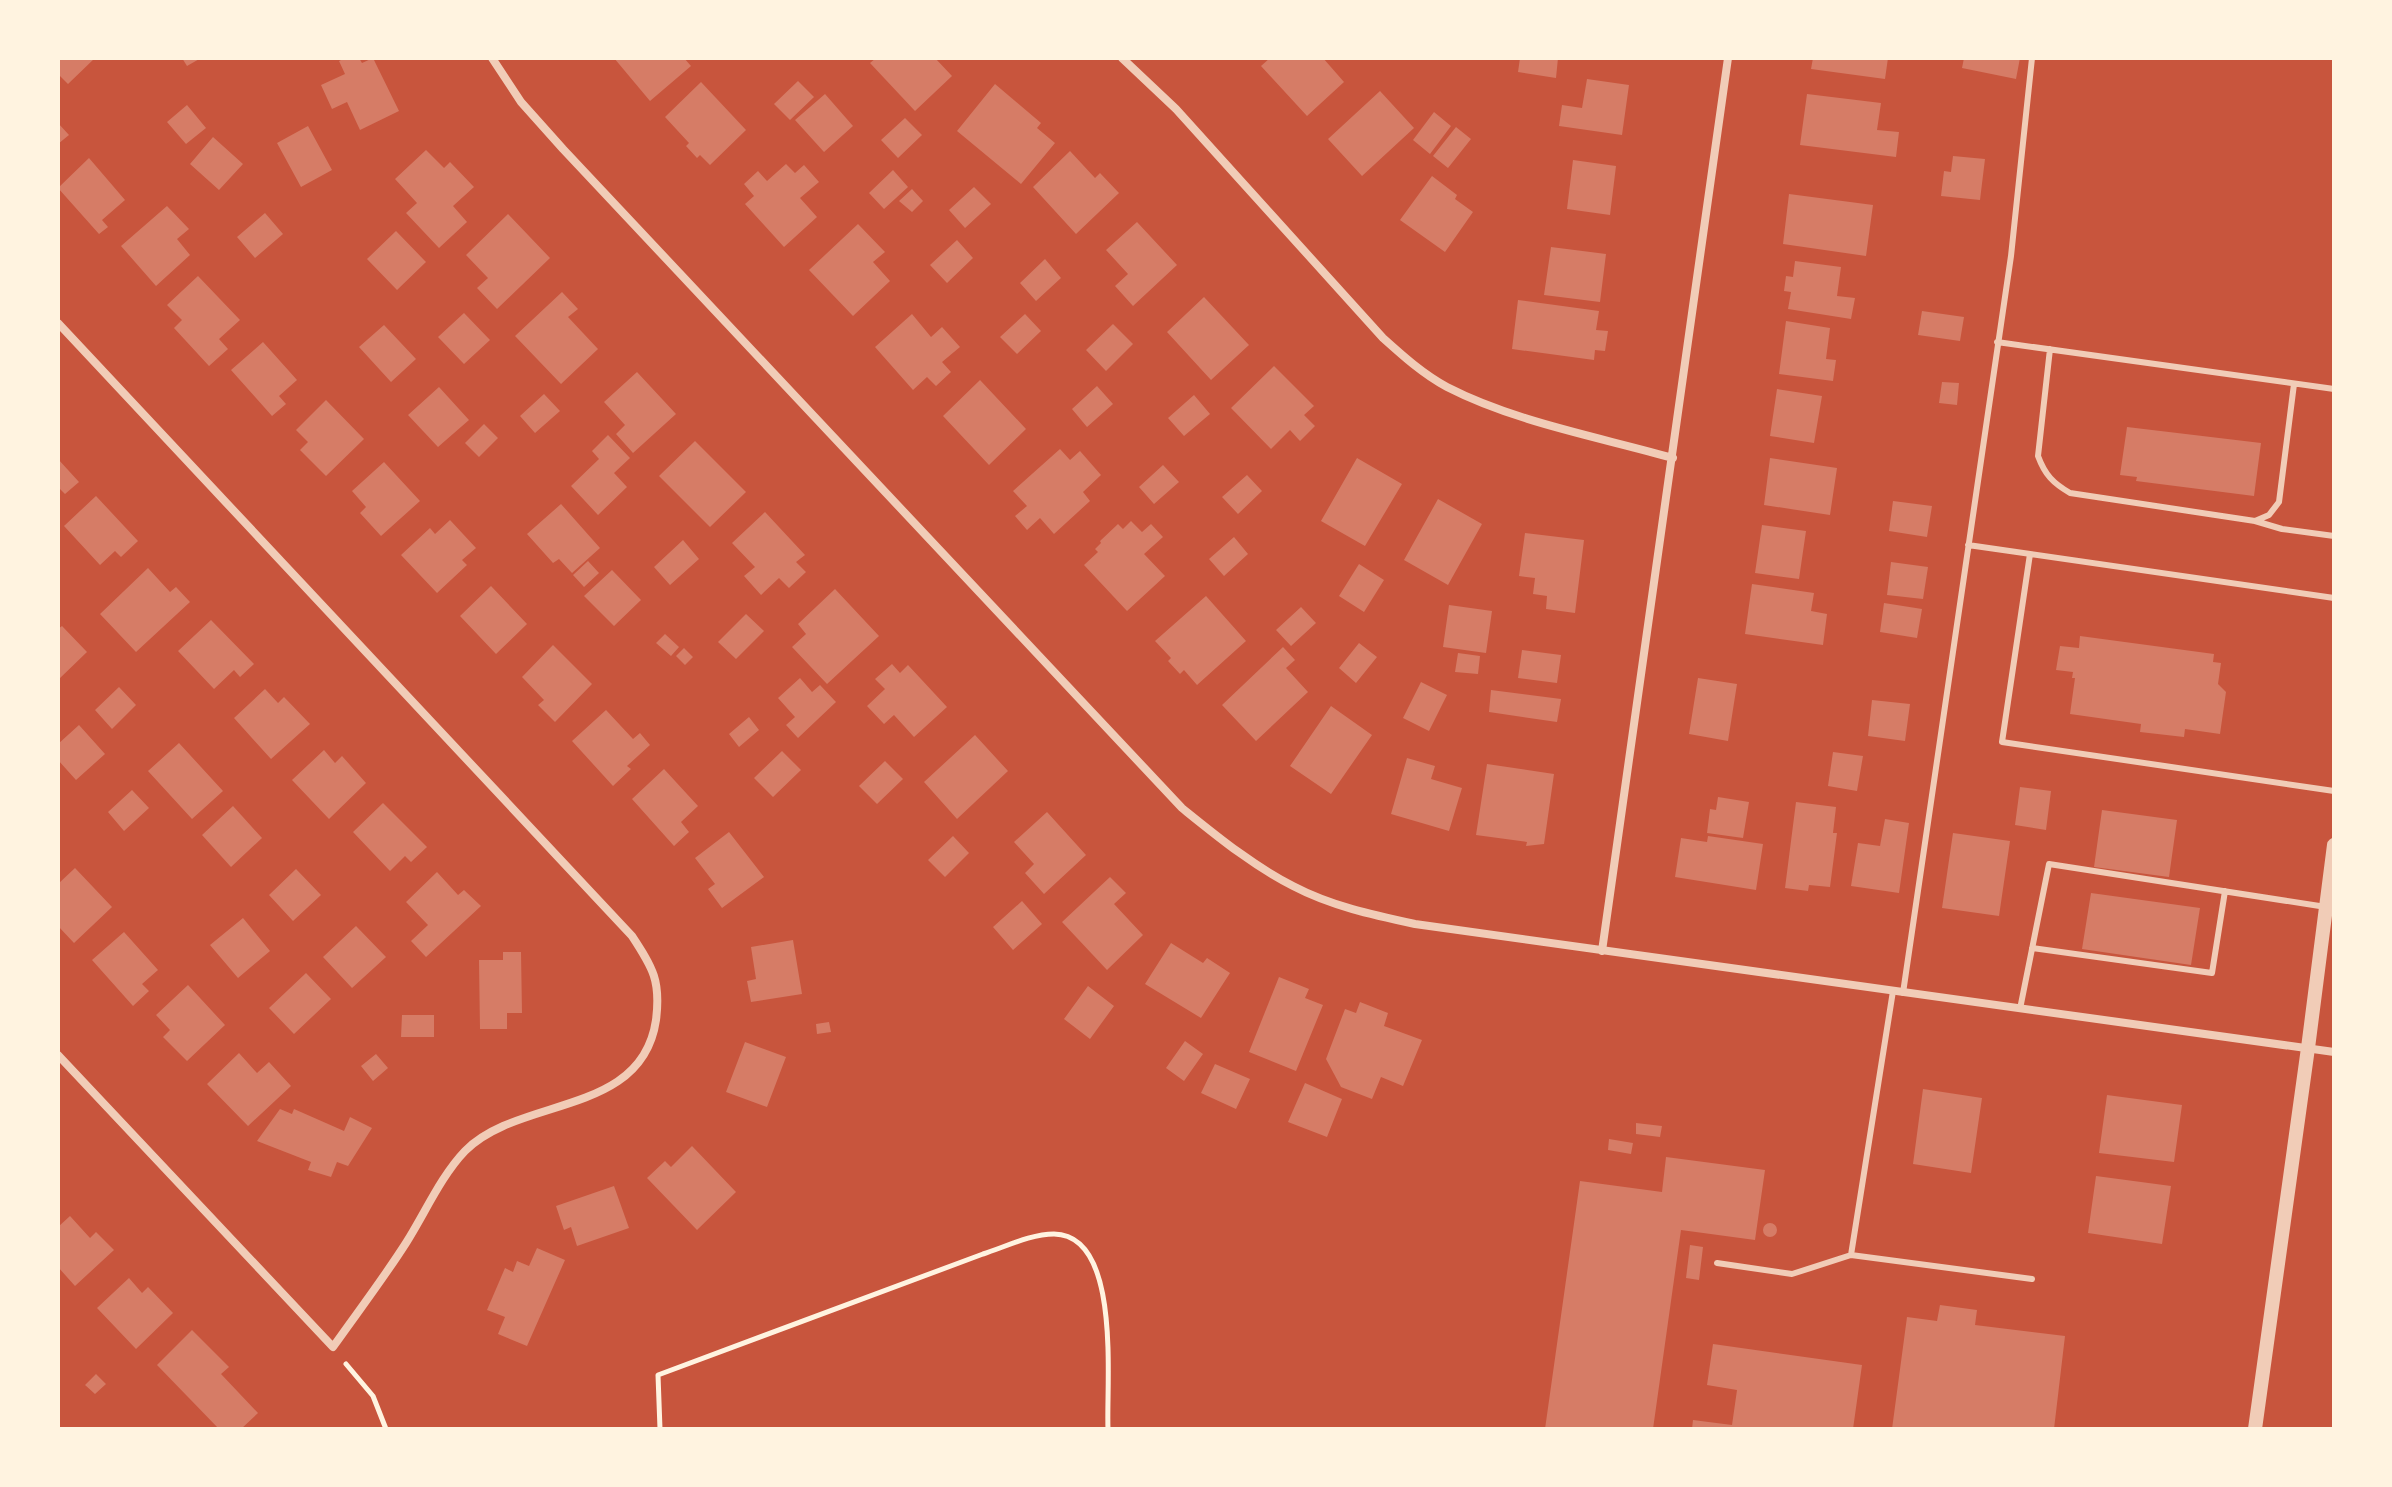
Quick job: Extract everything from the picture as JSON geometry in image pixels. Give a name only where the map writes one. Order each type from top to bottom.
[{"type":"street","points":[[492,58],[521,102],[563,149],[1182,808],[1240,855],[1293,886],[1353,910],[1415,924],[2334,1052]]},
{"type":"street","points":[[1122,58],[1176,109],[1383,338],[1422,371],[1489,407],[1673,458]]},
{"type":"street","points":[[1602,951],[1728,58]]},
{"type":"street","points":[[58,323],[632,936],[652,966],[659,997],[654,1032],[645,1053],[630,1071],[595,1095],[499,1127],[465,1151],[404,1246],[333,1347],[58,1055]]},
{"type":"street","points":[[2255,1429],[2334,845]]},
{"type":"lane","points":[[1851,1255],[1898,992],[1968,545],[2011,256],[2032,58]]},
{"type":"lane","points":[[1997,342],[2334,389]]},
{"type":"lane","points":[[2050,349],[2038,456],[2044,472],[2056,485],[2070,493],[2334,536]]},
{"type":"lane","points":[[2255,521],[2269,515],[2279,502],[2294,384]]},
{"type":"lane","points":[[1968,545],[2334,598]]},
{"type":"lane","points":[[2030,554],[2002,742],[2334,791]]},
{"type":"lane","points":[[2020,1009],[2049,864],[2326,907]]},
{"type":"lane","points":[[2032,948],[2212,973],[2225,891]]},
{"type":"lane","points":[[1717,1263],[1792,1274],[1851,1255],[2032,1279]]},
{"type":"path","points":[[660,1429],[658,1375],[983,1254],[1054,1234],[1073,1238],[1088,1250],[1098,1271],[1104,1296],[1108,1429]]},
{"type":"path","points":[[333,1347],[373,1396],[386,1429]]},
{"type":"building","points":[[58,58],[95,58],[68,84],[58,74]]},
{"type":"building","points":[[182,58],[201,58],[187,66]]},
{"type":"building","points":[[359,58],[362,63],[373,58],[399,111],[360,130],[347,102],[332,109],[321,85],[345,74],[339,61]]},
{"type":"building","points":[[614,58],[684,58],[691,66],[650,101]]},
{"type":"building","points":[[876,58],[935,58],[952,76],[915,111],[870,63]]},
{"type":"building","points":[[1270,58],[1323,58],[1344,82],[1307,116],[1261,66]]},
{"type":"building","points":[[1520,58],[1558,58],[1556,78],[1518,72]]},
{"type":"building","points":[[1813,58],[1888,58],[1885,79],[1811,69]]},
{"type":"building","points":[[1964,58],[2020,58],[2016,79],[1962,68]]},
{"type":"building","points":[[1587,79],[1629,85],[1622,135],[1559,126],[1562,105],[1582,108]]},
{"type":"building","points":[[798,81],[814,97],[790,120],[774,104]]},
{"type":"building","points":[[701,82],[746,130],[710,165],[700,155],[697,158],[686,146],[689,143],[665,117]]},
{"type":"building","points":[[995,84],[1041,123],[1037,128],[1055,143],[1021,184],[957,131]]},
{"type":"building","points":[[1380,91],[1414,128],[1362,176],[1328,139]]},
{"type":"building","points":[[825,94],[853,126],[824,152],[795,120]]},
{"type":"building","points":[[1807,94],[1881,103],[1877,130],[1899,132],[1896,157],[1800,145]]},
{"type":"building","points":[[187,105],[206,128],[186,144],[167,122]]},
{"type":"building","points":[[1434,112],[1451,126],[1430,154],[1413,140]]},
{"type":"building","points":[[905,118],[922,135],[898,158],[881,140]]},
{"type":"building","points":[[58,123],[69,135],[58,144]]},
{"type":"building","points":[[308,126],[332,170],[301,187],[277,143]]},
{"type":"building","points":[[1456,127],[1471,139],[1448,168],[1433,156]]},
{"type":"building","points":[[213,137],[243,164],[219,190],[190,164]]},
{"type":"building","points":[[426,150],[444,168],[450,162],[474,187],[453,206],[467,222],[439,248],[406,213],[417,203],[395,179]]},
{"type":"building","points":[[1070,151],[1095,178],[1100,173],[1119,193],[1076,234],[1033,187]]},
{"type":"building","points":[[1953,156],[1985,159],[1980,200],[1941,196],[1944,171],[1951,172]]},
{"type":"building","points":[[89,158],[125,200],[102,220],[108,227],[99,234],[58,188]]},
{"type":"building","points":[[1573,160],[1616,166],[1610,215],[1567,209]]},
{"type":"building","points":[[786,164],[795,173],[804,165],[819,182],[800,198],[817,217],[784,247],[745,204],[754,196],[744,184],[758,171],[767,181]]},
{"type":"building","points":[[893,170],[908,187],[884,209],[869,193]]},
{"type":"building","points":[[1432,176],[1473,212],[1445,252],[1400,220]]},
{"type":"building","points":[[974,187],[991,204],[965,228],[949,210]]},
{"type":"building","points":[[912,189],[923,201],[912,212],[899,201]]},
{"type":"building","points":[[1789,194],[1873,205],[1866,256],[1783,244]]},
{"type":"building","points":[[167,206],[189,229],[177,239],[190,255],[156,286],[121,246]]},
{"type":"building","points":[[265,213],[283,234],[255,258],[237,237]]},
{"type":"building","points":[[508,214],[550,258],[497,309],[477,288],[488,278],[466,255]]},
{"type":"building","points":[[1137,222],[1177,265],[1133,306],[1115,286],[1128,274],[1106,250]]},
{"type":"building","points":[[858,224],[885,252],[873,262],[890,281],[853,316],[809,270]]},
{"type":"building","points":[[396,231],[426,262],[397,290],[367,259]]},
{"type":"building","points":[[957,240],[973,258],[947,283],[930,265]]},
{"type":"building","points":[[1551,247],[1606,254],[1600,302],[1544,295]]},
{"type":"building","points":[[1045,259],[1061,278],[1036,301],[1020,283]]},
{"type":"building","points":[[1795,261],[1841,267],[1837,296],[1855,298],[1851,319],[1788,309],[1791,292],[1784,291],[1786,276],[1793,277]]},
{"type":"building","points":[[198,276],[240,320],[219,339],[228,349],[209,366],[174,328],[182,320],[167,305]]},
{"type":"building","points":[[562,292],[578,309],[568,317],[598,349],[561,384],[515,336]]},
{"type":"building","points":[[1204,297],[1249,345],[1211,380],[1167,332]]},
{"type":"building","points":[[1518,300],[1599,311],[1596,330],[1608,331],[1605,351],[1595,350],[1594,360],[1512,349]]},
{"type":"building","points":[[1922,311],[1964,317],[1960,341],[1918,335]]},
{"type":"building","points":[[464,313],[490,340],[464,364],[438,337]]},
{"type":"building","points":[[912,314],[931,337],[942,327],[960,347],[942,362],[951,372],[936,386],[927,377],[913,390],[875,347]]},
{"type":"building","points":[[1025,314],[1041,331],[1017,354],[1000,337]]},
{"type":"building","points":[[1786,321],[1830,328],[1826,359],[1836,360],[1833,381],[1779,374]]},
{"type":"building","points":[[1113,324],[1133,344],[1106,371],[1086,350]]},
{"type":"building","points":[[384,325],[416,359],[391,382],[359,347]]},
{"type":"building","points":[[263,342],[297,380],[279,396],[286,404],[272,416],[231,370]]},
{"type":"building","points":[[1274,366],[1314,406],[1304,415],[1315,426],[1300,441],[1290,430],[1271,449],[1231,408]]},
{"type":"building","points":[[637,372],[676,414],[633,453],[616,434],[625,425],[604,402]]},
{"type":"building","points":[[980,380],[1026,429],[989,465],[943,416]]},
{"type":"building","points":[[1942,382],[1959,383],[1957,405],[1939,403]]},
{"type":"building","points":[[1097,386],[1113,404],[1087,427],[1072,409]]},
{"type":"building","points":[[439,387],[469,420],[438,447],[408,415]]},
{"type":"building","points":[[1777,389],[1822,396],[1814,443],[1770,436]]},
{"type":"building","points":[[544,394],[560,411],[535,433],[520,416]]},
{"type":"building","points":[[1194,395],[1210,414],[1184,436],[1168,418]]},
{"type":"building","points":[[326,400],[364,439],[326,476],[300,450],[308,442],[296,430]]},
{"type":"building","points":[[484,424],[498,438],[479,457],[465,443]]},
{"type":"building","points":[[2127,427],[2261,443],[2254,496],[2136,481],[2137,477],[2120,475]]},
{"type":"building","points":[[608,435],[630,458],[614,473],[627,487],[598,515],[571,486],[599,459],[592,451]]},
{"type":"building","points":[[695,441],[746,492],[710,527],[659,476]]},
{"type":"building","points":[[1060,449],[1070,460],[1080,451],[1101,475],[1083,492],[1090,501],[1054,534],[1040,518],[1027,530],[1015,516],[1027,506],[1013,491]]},
{"type":"building","points":[[1357,458],[1402,484],[1365,546],[1321,521]]},
{"type":"building","points":[[1770,458],[1837,468],[1830,515],[1764,505]]},
{"type":"building","points":[[58,459],[79,482],[65,494],[60,489],[58,491]]},
{"type":"building","points":[[384,462],[420,501],[381,536],[360,513],[366,507],[352,491]]},
{"type":"building","points":[[1163,465],[1179,482],[1154,504],[1139,487]]},
{"type":"building","points":[[1247,475],[1262,491],[1238,514],[1222,497]]},
{"type":"building","points":[[96,496],[138,541],[121,557],[115,551],[100,565],[64,526]]},
{"type":"building","points":[[1438,499],[1482,524],[1448,585],[1404,560]]},
{"type":"building","points":[[1893,501],[1932,506],[1927,537],[1889,531]]},
{"type":"building","points":[[561,504],[600,548],[572,573],[559,559],[553,563],[527,534]]},
{"type":"building","points":[[765,512],[805,555],[796,562],[806,572],[789,588],[779,578],[761,595],[744,576],[755,567],[732,543]]},
{"type":"building","points":[[450,520],[476,548],[462,560],[467,565],[437,593],[401,555],[430,528],[435,534]]},
{"type":"building","points":[[1131,521],[1142,532],[1151,524],[1163,537],[1144,554],[1165,576],[1127,611],[1084,565],[1098,552],[1095,549],[1100,541],[1118,524],[1123,529]]},
{"type":"building","points":[[1762,525],[1806,531],[1799,579],[1755,573]]},
{"type":"building","points":[[1525,533],[1584,540],[1575,613],[1546,609],[1547,596],[1533,594],[1535,578],[1519,576]]},
{"type":"building","points":[[1234,537],[1248,554],[1224,576],[1209,559]]},
{"type":"building","points":[[683,540],[699,559],[670,585],[654,567]]},
{"type":"building","points":[[588,561],[599,573],[584,587],[573,575]]},
{"type":"building","points":[[1891,562],[1928,567],[1923,599],[1887,595]]},
{"type":"building","points":[[1359,564],[1384,580],[1364,612],[1339,596]]},
{"type":"building","points":[[148,568],[170,592],[176,587],[190,602],[136,652],[100,614]]},
{"type":"building","points":[[612,570],[641,600],[614,626],[584,596]]},
{"type":"building","points":[[1752,584],[1814,593],[1811,611],[1827,614],[1823,645],[1745,634]]},
{"type":"building","points":[[491,586],[527,624],[496,654],[460,616]]},
{"type":"building","points":[[835,589],[879,636],[827,684],[792,647],[806,634],[798,624]]},
{"type":"building","points":[[1206,596],[1246,641],[1197,685],[1184,670],[1180,674],[1168,661],[1171,658],[1155,641]]},
{"type":"building","points":[[1884,603],[1922,609],[1917,638],[1880,632]]},
{"type":"building","points":[[1449,605],[1492,611],[1486,653],[1443,647]]},
{"type":"building","points":[[1301,607],[1316,623],[1291,646],[1276,630]]},
{"type":"building","points":[[746,614],[764,631],[736,659],[718,642]]},
{"type":"building","points":[[211,620],[254,664],[240,677],[234,670],[214,689],[178,651]]},
{"type":"building","points":[[62,626],[87,652],[58,680],[58,629]]},
{"type":"building","points":[[665,634],[679,647],[671,656],[656,643]]},
{"type":"building","points":[[2080,636],[2214,654],[2213,662],[2221,663],[2218,684],[2226,692],[2220,734],[2185,729],[2184,737],[2140,732],[2141,724],[2070,714],[2075,678],[2072,678],[2073,672],[2056,670],[2060,646],[2079,648]]},
{"type":"building","points":[[1359,643],[1377,657],[1356,683],[1339,668]]},
{"type":"building","points":[[553,645],[592,684],[555,722],[538,705],[544,700],[522,677]]},
{"type":"building","points":[[1283,647],[1295,660],[1286,668],[1308,692],[1256,741],[1222,705]]},
{"type":"building","points":[[684,648],[693,657],[685,665],[676,656]]},
{"type":"building","points":[[1522,650],[1561,655],[1557,683],[1518,678]]},
{"type":"building","points":[[1458,653],[1480,656],[1478,674],[1455,672]]},
{"type":"building","points":[[892,664],[900,673],[908,665],[947,707],[914,737],[894,715],[884,724],[867,706],[885,689],[875,679]]},
{"type":"building","points":[[800,678],[812,692],[820,685],[836,702],[798,738],[786,725],[795,717],[778,698]]},
{"type":"building","points":[[1698,678],[1737,684],[1728,741],[1689,734]]},
{"type":"building","points":[[1421,682],[1447,695],[1429,731],[1403,718]]},
{"type":"building","points":[[119,687],[136,705],[112,729],[95,710]]},
{"type":"building","points":[[265,689],[278,703],[284,697],[310,724],[271,759],[234,718]]},
{"type":"building","points":[[1491,690],[1561,699],[1557,722],[1489,712]]},
{"type":"building","points":[[1872,700],[1910,704],[1905,741],[1868,736]]},
{"type":"building","points":[[1331,706],[1372,735],[1331,794],[1290,766]]},
{"type":"building","points":[[606,710],[633,739],[640,733],[650,745],[627,766],[631,769],[613,786],[572,741]]},
{"type":"building","points":[[749,717],[759,730],[739,747],[729,734]]},
{"type":"building","points":[[79,725],[105,754],[76,780],[58,760],[58,744]]},
{"type":"building","points":[[975,735],[1008,771],[957,819],[924,782]]},
{"type":"building","points":[[179,743],[223,791],[192,819],[148,771]]},
{"type":"building","points":[[324,750],[335,763],[342,756],[366,783],[329,819],[292,780]]},
{"type":"building","points":[[782,751],[801,770],[773,797],[754,778]]},
{"type":"building","points":[[1833,752],[1863,756],[1857,791],[1828,786]]},
{"type":"building","points":[[1407,758],[1435,766],[1431,779],[1462,788],[1449,831],[1391,814]]},
{"type":"building","points":[[885,761],[903,779],[877,804],[859,786]]},
{"type":"building","points":[[1487,764],[1554,774],[1544,844],[1526,846],[1527,842],[1476,835]]},
{"type":"building","points":[[664,769],[698,806],[681,822],[689,832],[674,846],[632,799]]},
{"type":"building","points":[[2020,787],[2051,791],[2046,830],[2015,825]]},
{"type":"building","points":[[132,790],[149,808],[124,831],[108,812]]},
{"type":"building","points":[[1718,797],[1749,802],[1743,838],[1707,833],[1710,809],[1716,810]]},
{"type":"building","points":[[1796,802],[1836,807],[1833,833],[1837,833],[1830,887],[1809,885],[1808,891],[1785,888]]},
{"type":"building","points":[[383,803],[427,847],[411,862],[405,856],[390,871],[353,832]]},
{"type":"building","points":[[233,806],[262,838],[231,867],[202,835]]},
{"type":"building","points":[[2102,810],[2177,820],[2169,877],[2094,867]]},
{"type":"building","points":[[1047,812],[1086,855],[1044,894],[1025,873],[1034,864],[1014,842]]},
{"type":"building","points":[[1885,819],[1909,823],[1899,893],[1851,886],[1858,843],[1880,846]]},
{"type":"building","points":[[729,832],[764,877],[722,908],[708,889],[715,884],[695,858]]},
{"type":"building","points":[[1953,833],[2010,841],[1999,916],[1942,908]]},
{"type":"building","points":[[953,836],[969,853],[945,877],[928,860]]},
{"type":"building","points":[[1708,836],[1763,844],[1756,890],[1675,877],[1681,838],[1707,842]]},
{"type":"building","points":[[75,868],[112,907],[74,943],[58,926],[58,884]]},
{"type":"building","points":[[296,869],[321,895],[293,921],[269,895]]},
{"type":"building","points":[[437,872],[458,895],[464,890],[481,906],[426,957],[411,941],[428,925],[406,902]]},
{"type":"building","points":[[1110,877],[1126,893],[1114,904],[1143,935],[1107,970],[1062,922]]},
{"type":"building","points":[[2091,893],[2200,908],[2191,965],[2082,949]]},
{"type":"building","points":[[1022,901],[1042,924],[1013,950],[993,927]]},
{"type":"building","points":[[243,918],[270,951],[238,978],[210,945]]},
{"type":"building","points":[[356,926],[386,957],[352,988],[323,957]]},
{"type":"building","points":[[124,932],[158,970],[142,984],[149,991],[133,1006],[92,960]]},
{"type":"building","points":[[793,940],[802,994],[751,1002],[747,981],[756,979],[751,947]]},
{"type":"building","points":[[1171,943],[1203,963],[1207,958],[1230,973],[1201,1018],[1145,984]]},
{"type":"building","points":[[503,952],[521,952],[522,1013],[507,1013],[507,1029],[480,1029],[479,960],[503,960]]},
{"type":"building","points":[[306,973],[331,999],[294,1034],[269,1008]]},
{"type":"building","points":[[1279,977],[1309,989],[1305,998],[1323,1005],[1296,1071],[1249,1052]]},
{"type":"building","points":[[188,985],[225,1025],[187,1061],[163,1037],[170,1030],[156,1015]]},
{"type":"building","points":[[1088,986],[1114,1006],[1090,1039],[1064,1019]]},
{"type":"building","points":[[1360,1002],[1388,1013],[1384,1026],[1422,1040],[1403,1086],[1381,1077],[1372,1099],[1341,1087],[1326,1059],[1345,1009],[1356,1013]]},
{"type":"building","points":[[402,1015],[434,1015],[434,1037],[401,1037]]},
{"type":"building","points":[[829,1022],[831,1032],[817,1034],[816,1024]]},
{"type":"building","points":[[1185,1041],[1203,1054],[1184,1081],[1166,1068]]},
{"type":"building","points":[[745,1042],[786,1057],[767,1107],[726,1092]]},
{"type":"building","points":[[239,1053],[257,1073],[269,1062],[291,1086],[248,1126],[207,1084]]},
{"type":"building","points":[[376,1054],[388,1068],[373,1081],[361,1066]]},
{"type":"building","points":[[1215,1064],[1250,1079],[1236,1109],[1201,1093]]},
{"type":"building","points":[[1305,1083],[1342,1099],[1327,1137],[1288,1122]]},
{"type":"building","points":[[1923,1089],[1982,1098],[1971,1173],[1913,1164]]},
{"type":"building","points":[[2107,1095],[2182,1105],[2174,1162],[2099,1153]]},
{"type":"building","points":[[280,1109],[292,1114],[294,1109],[344,1131],[350,1117],[372,1128],[348,1166],[337,1162],[331,1177],[308,1170],[311,1162],[257,1141]]},
{"type":"building","points":[[1636,1123],[1662,1126],[1660,1137],[1636,1134]]},
{"type":"building","points":[[1609,1139],[1633,1143],[1631,1154],[1608,1150]]},
{"type":"building","points":[[692,1146],[736,1192],[697,1230],[647,1178],[665,1161],[671,1167]]},
{"type":"building","points":[[1666,1157],[1765,1170],[1755,1240],[1681,1230],[1653,1429],[1545,1429],[1580,1181],[1662,1192]]},
{"type":"building","points":[[2096,1176],[2171,1186],[2162,1244],[2088,1233]]},
{"type":"building","points":[[614,1186],[629,1228],[577,1246],[571,1227],[564,1230],[556,1206]]},
{"type":"building","points":[[70,1216],[90,1238],[96,1232],[114,1250],[75,1286],[58,1267],[58,1227]]},
{"type":"building","points":[[1770,1223],[1777,1230],[1770,1237],[1763,1230]]},
{"type":"building","points":[[1690,1245],[1703,1247],[1699,1280],[1686,1278]]},
{"type":"building","points":[[537,1248],[565,1260],[527,1346],[498,1334],[505,1317],[487,1310],[505,1268],[513,1272],[517,1261],[529,1266]]},
{"type":"building","points":[[129,1278],[142,1293],[148,1287],[173,1313],[136,1349],[97,1308]]},
{"type":"building","points":[[1940,1305],[1977,1310],[1975,1325],[2065,1336],[2054,1429],[1892,1429],[1907,1317],[1937,1321]]},
{"type":"building","points":[[192,1330],[229,1367],[221,1374],[258,1413],[241,1429],[219,1429],[157,1365]]},
{"type":"building","points":[[1713,1344],[1862,1365],[1853,1429],[1692,1429],[1693,1420],[1732,1425],[1737,1390],[1707,1385]]},
{"type":"building","points":[[96,1374],[106,1384],[95,1394],[85,1385]]}]
